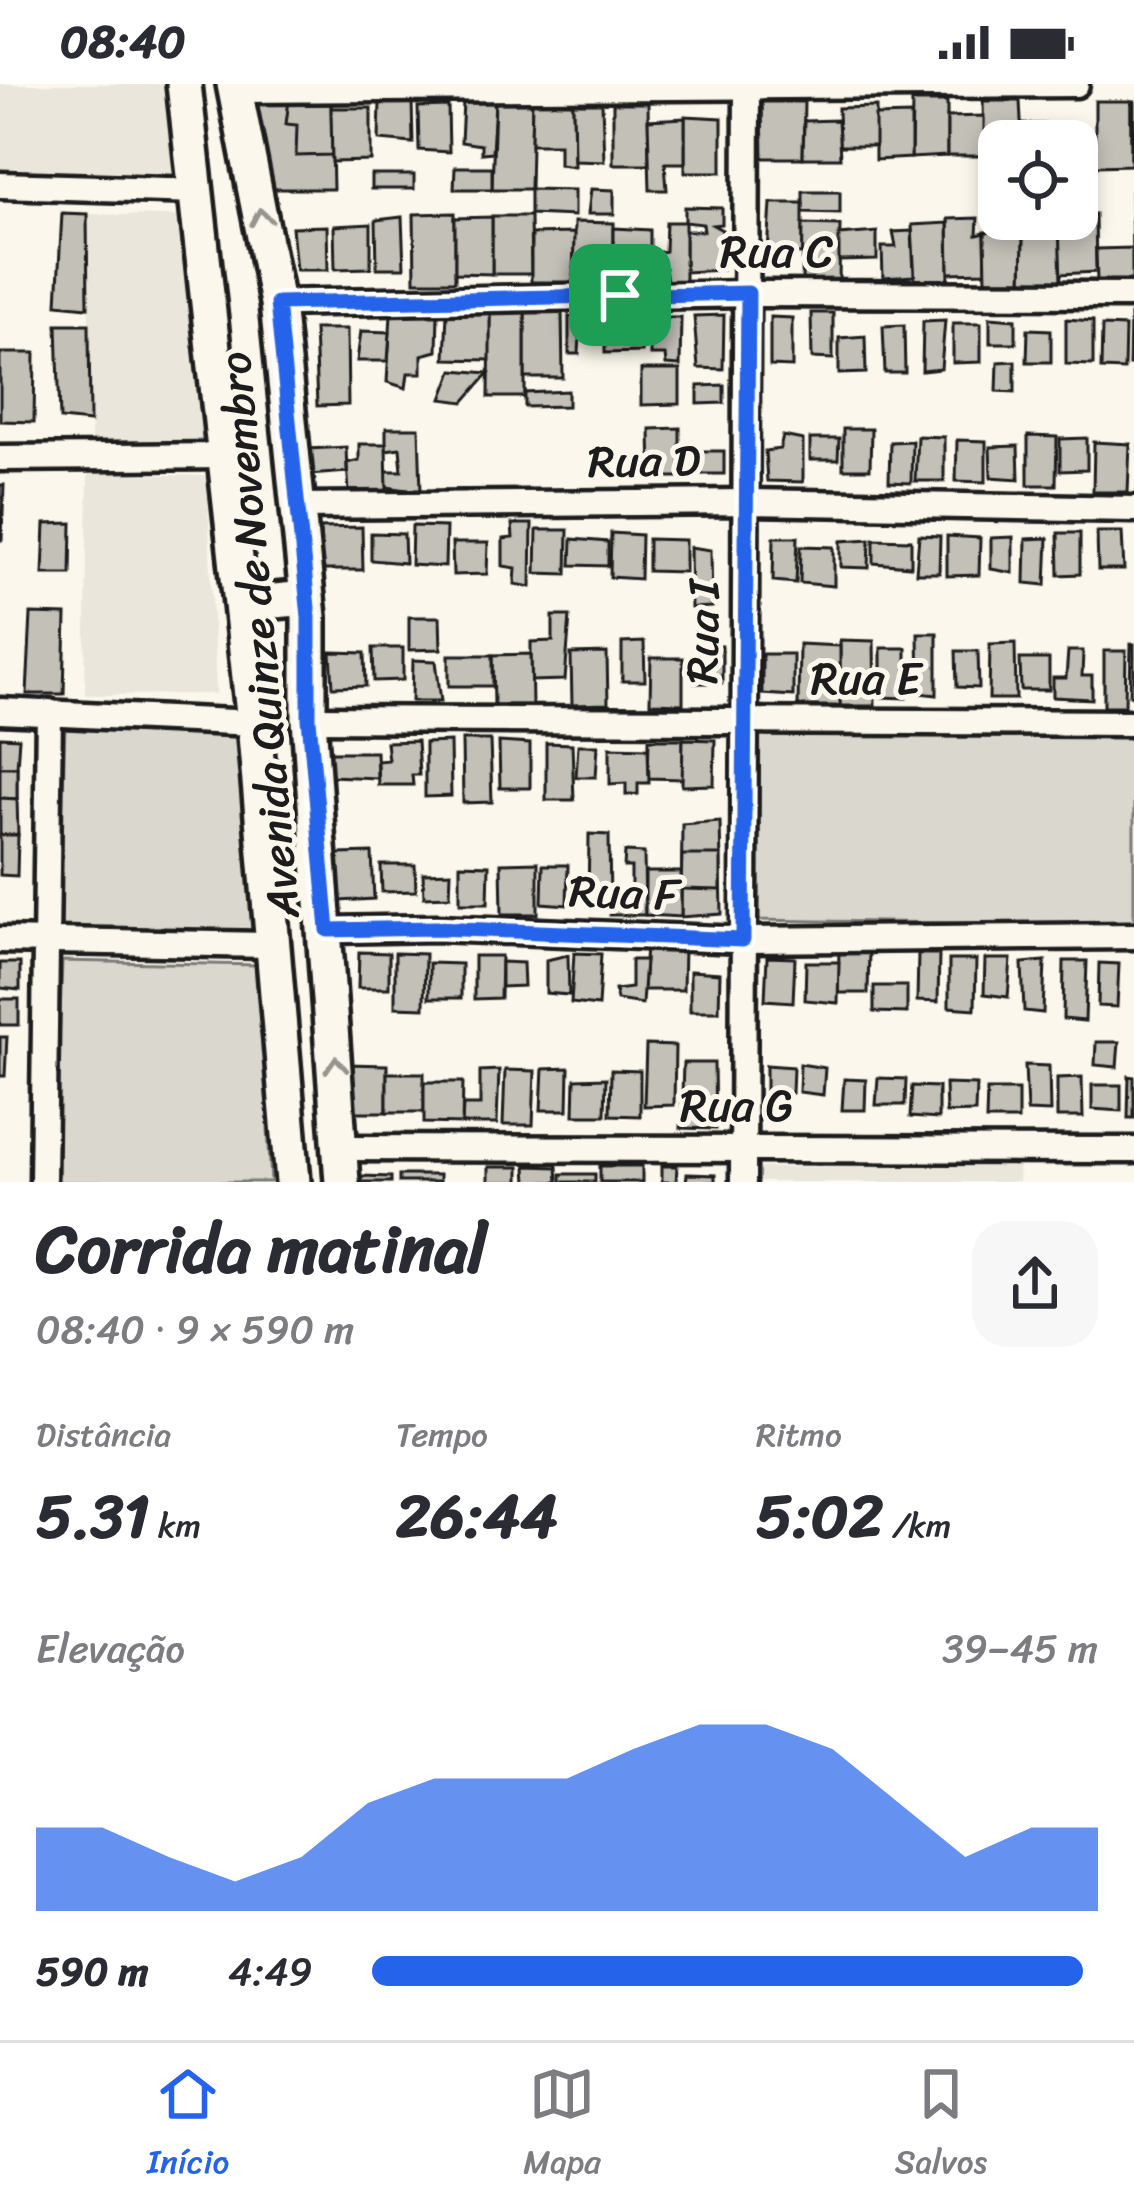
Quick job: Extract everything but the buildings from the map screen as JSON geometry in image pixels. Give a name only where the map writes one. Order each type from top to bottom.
[{"type":"main road","name":"Avenida Quinze de Novembro","points":[[184,84],[254,723],[293,1182]]},
{"type":"main road","name":"Avenida Quinze de Novembro","points":[[234,87],[277,303],[298,506],[341,1165]]},
{"type":"main road","points":[[242,604],[307,598]]},
{"type":"street","points":[[234,87],[1076,84]]},
{"type":"street","name":"Rua I","points":[[743,1182],[747,87]]},
{"type":"street","points":[[0,184],[198,191]]},
{"type":"street","name":"Rua C","points":[[277,303],[748,293],[1134,295]]},
{"type":"street","points":[[0,458],[226,456]]},
{"type":"street","name":"Rua D","points":[[298,506],[748,502],[1134,509]]},
{"type":"street","points":[[0,711],[254,723]]},
{"type":"street","points":[[43,1182],[49,712]]},
{"type":"street","name":"Rua E","points":[[309,719],[1134,723]]},
{"type":"street","name":"Rua F","points":[[328,930],[436,928],[743,940],[1134,936]]},
{"type":"street","points":[[0,940],[271,945]]},
{"type":"street","name":"Rua G","points":[[341,1165],[742,1148],[1134,1150]]},
{"type":"shaded area","points":[[0,84],[162,84],[175,175],[0,169]]},
{"type":"shaded area","points":[[87,214],[200,217],[218,444],[91,441]]},
{"type":"shaded area","points":[[88,473],[207,476],[216,694],[85,695]]},
{"type":"shaded area","points":[[65,724],[241,735],[255,933],[59,933]]},
{"type":"shaded area","points":[[753,730],[1134,733],[1134,926],[754,920]]},
{"type":"shaded area","points":[[62,961],[259,965],[271,1182],[54,1182]]},
{"type":"shaded area","points":[[1019,1163],[1018,1182],[757,1182],[756,1168]]},
{"type":"route","points":[[748,293],[743,940],[436,928],[328,930],[309,719],[309,617],[277,303],[620,295],[748,293]]}]
